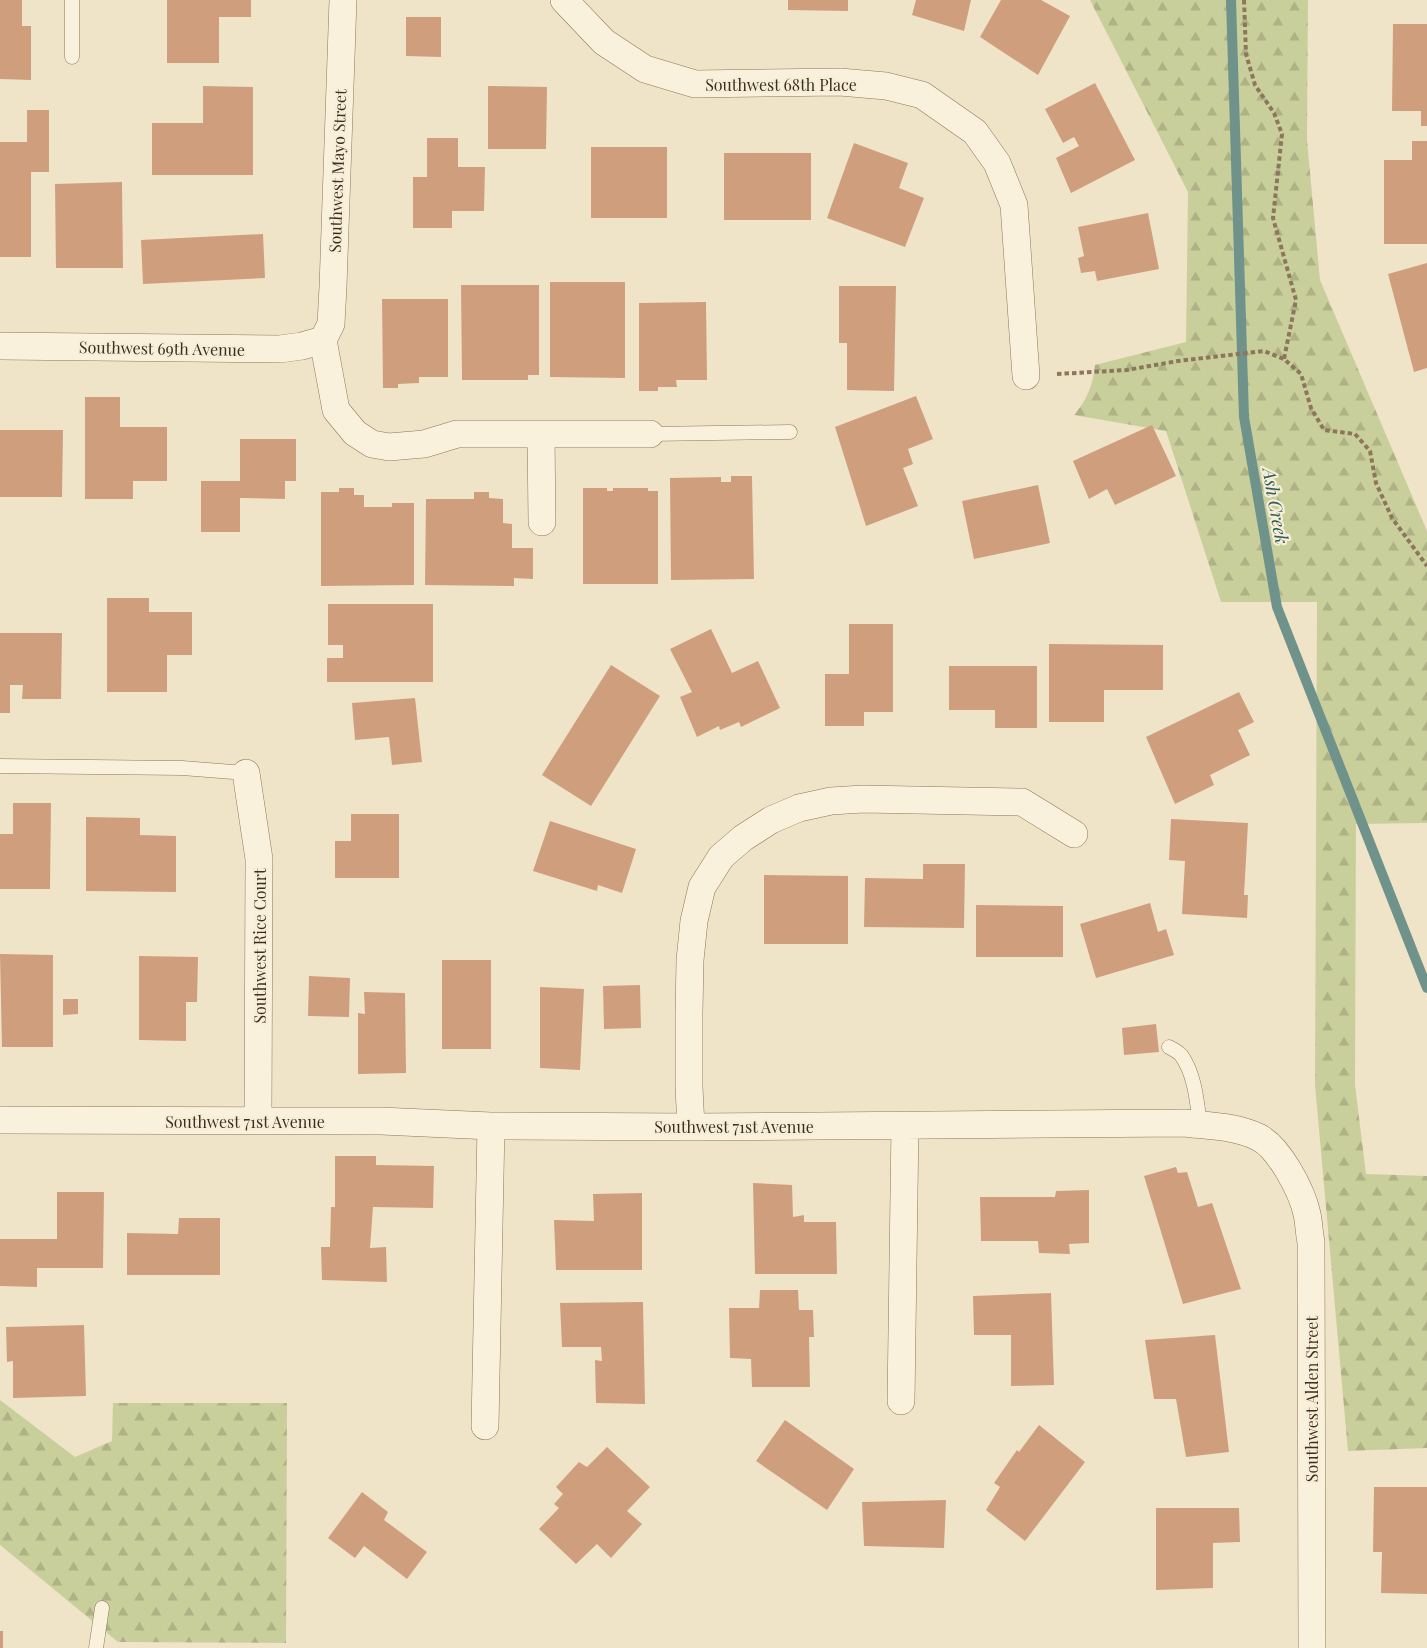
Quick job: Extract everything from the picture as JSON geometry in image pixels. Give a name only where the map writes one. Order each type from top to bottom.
[{"type":"street","name":"Southwest Mayo Street","points":[[323,340],[331,324],[343,0]]},
{"type":"street","name":"Southwest 68th Place","points":[[564,0],[604,42],[645,69],[695,84],[840,82],[886,86],[922,95],[975,132],[997,163],[1014,205],[1026,376]]},
{"type":"street","name":"Southwest 69th Avenue","points":[[0,346],[280,349],[323,340]]},
{"type":"street","points":[[323,340],[336,410],[355,433],[372,444],[389,447],[424,444],[457,434],[650,434]]},
{"type":"street","points":[[541,435],[542,522]]},
{"type":"street","name":"Southwest Rice Court","points":[[246,773],[259,859],[258,1120]]},
{"type":"street","points":[[691,1127],[689,1013],[690,960],[694,921],[702,886],[721,857],[743,838],[771,820],[799,808],[831,801],[863,799],[1022,802],[1074,834]]},
{"type":"street","name":"Southwest 71st Avenue","points":[[0,1120],[381,1121],[490,1126],[691,1127],[1184,1123],[1227,1127],[1259,1137],[1279,1156]]},
{"type":"street","points":[[901,1401],[905,1125]]},
{"type":"street","points":[[485,1426],[490,1126]]},
{"type":"street","name":"Southwest Alden Street","points":[[1279,1156],[1307,1214],[1311,1242],[1312,1648]]},
{"type":"lane","points":[[72,0],[72,57]]},
{"type":"lane","points":[[650,434],[790,432]]},
{"type":"lane","points":[[0,766],[182,768],[246,773]]},
{"type":"lane","points":[[1169,1047],[1180,1053],[1188,1069],[1195,1092],[1200,1125]]},
{"type":"lane","points":[[96,1648],[102,1608]]},
{"type":"path","points":[[1244,0],[1246,54],[1255,85],[1274,113],[1282,134],[1273,218],[1296,300],[1284,359]]},
{"type":"path","points":[[1026,376],[1127,370],[1178,361],[1264,351],[1284,359],[1301,374],[1311,408],[1324,430],[1355,434],[1370,451],[1376,483],[1392,518],[1427,566]]},
{"type":"green space","points":[[1090,0],[1308,0],[1307,140],[1320,280],[1427,531],[1427,823],[1356,824],[1355,1085],[1366,1174],[1427,1176],[1427,1448],[1348,1451],[1315,1085],[1317,602],[1221,602],[1166,431],[1074,415],[1089,392],[1095,365],[1186,342],[1188,192]]},
{"type":"green space","points":[[0,1400],[75,1457],[112,1441],[113,1403],[287,1403],[286,1643],[118,1642],[0,1545]]},
{"type":"building","points":[[0,0],[22,0],[22,26],[31,26],[31,80],[0,79]]},
{"type":"building","points":[[167,0],[251,0],[251,17],[219,17],[219,63],[167,63]]},
{"type":"building","points":[[788,0],[848,0],[848,11],[788,10]]},
{"type":"building","points":[[916,0],[971,0],[964,31],[912,15]]},
{"type":"building","points":[[1001,0],[1041,0],[1070,16],[1038,75],[980,37]]},
{"type":"building","points":[[406,17],[441,17],[441,57],[406,56]]},
{"type":"building","points":[[1393,24],[1427,24],[1427,126],[1421,126],[1421,111],[1392,111]]},
{"type":"building","points":[[1095,83],[1135,160],[1071,193],[1056,158],[1079,146],[1074,137],[1063,143],[1045,109]]},
{"type":"building","points":[[203,86],[253,87],[253,175],[152,175],[152,123],[203,123]]},
{"type":"building","points":[[488,86],[547,87],[546,149],[488,149]]},
{"type":"building","points":[[27,110],[49,110],[49,172],[31,172],[31,257],[0,257],[0,142],[27,142]]},
{"type":"building","points":[[427,138],[458,138],[458,167],[485,167],[484,211],[452,211],[452,228],[413,228],[413,177],[427,177]]},
{"type":"building","points":[[1412,141],[1427,141],[1427,244],[1384,244],[1384,160],[1412,160]]},
{"type":"building","points":[[854,143],[908,163],[899,188],[924,198],[905,247],[827,218]]},
{"type":"building","points":[[591,147],[667,147],[667,218],[591,218]]},
{"type":"building","points":[[724,153],[811,153],[811,220],[724,220]]},
{"type":"building","points":[[122,182],[123,268],[56,268],[55,184]]},
{"type":"building","points":[[1148,213],[1159,269],[1097,281],[1095,271],[1081,273],[1078,258],[1084,256],[1078,227]]},
{"type":"building","points":[[263,234],[265,278],[143,284],[141,240]]},
{"type":"building","points":[[1427,263],[1427,368],[1414,372],[1388,274]]},
{"type":"building","points":[[550,282],[625,282],[625,378],[550,377]]},
{"type":"building","points":[[461,285],[539,285],[539,375],[528,375],[528,380],[462,380]]},
{"type":"building","points":[[839,286],[896,286],[894,391],[847,390],[847,343],[839,343]]},
{"type":"building","points":[[382,299],[448,299],[448,377],[419,377],[419,383],[398,384],[398,388],[383,388]]},
{"type":"building","points":[[706,302],[707,380],[676,380],[677,387],[658,387],[658,391],[639,391],[639,303]]},
{"type":"building","points":[[916,396],[933,439],[908,449],[913,464],[903,468],[918,506],[866,526],[835,427]]},
{"type":"building","points":[[85,397],[120,397],[120,427],[167,427],[167,481],[133,481],[133,499],[85,499]]},
{"type":"building","points":[[1152,425],[1176,476],[1115,505],[1107,489],[1089,499],[1073,461]]},
{"type":"building","points":[[0,430],[63,430],[62,497],[0,497]]},
{"type":"building","points":[[240,439],[296,439],[296,481],[285,481],[285,499],[240,498],[240,532],[201,532],[201,481],[240,481]]},
{"type":"building","points":[[731,476],[752,476],[754,579],[671,580],[670,478],[721,477],[721,482],[731,482]]},
{"type":"building","points":[[1038,485],[1050,543],[974,559],[962,501]]},
{"type":"building","points":[[339,488],[354,488],[354,495],[364,495],[364,507],[392,507],[392,503],[414,503],[414,585],[321,586],[321,492],[339,492]]},
{"type":"building","points":[[583,488],[607,488],[607,491],[613,491],[613,488],[648,488],[648,491],[658,491],[658,584],[583,584]]},
{"type":"building","points":[[474,492],[489,492],[489,498],[503,499],[503,523],[512,524],[512,548],[533,548],[533,579],[514,578],[514,586],[425,585],[426,499],[474,499]]},
{"type":"building","points":[[107,598],[149,598],[149,612],[192,612],[192,655],[167,655],[167,692],[107,692]]},
{"type":"building","points":[[328,604],[433,604],[433,682],[327,682],[327,658],[343,658],[343,645],[328,645]]},
{"type":"building","points":[[849,624],[893,624],[893,712],[864,712],[864,726],[825,726],[825,674],[849,674]]},
{"type":"building","points":[[711,629],[732,673],[758,661],[780,708],[741,727],[739,722],[720,730],[719,726],[697,737],[680,697],[692,692],[670,649]]},
{"type":"building","points":[[0,633],[62,633],[61,699],[22,699],[23,685],[10,685],[10,713],[0,713]]},
{"type":"building","points":[[1049,644],[1163,645],[1163,690],[1104,690],[1104,722],[1049,722]]},
{"type":"building","points":[[611,665],[660,696],[591,806],[542,775]]},
{"type":"building","points":[[949,666],[1037,666],[1037,728],[995,728],[995,710],[949,710]]},
{"type":"building","points":[[1239,692],[1254,722],[1238,730],[1250,755],[1210,775],[1214,785],[1175,804],[1146,737]]},
{"type":"building","points":[[415,698],[422,762],[392,765],[389,737],[355,740],[352,703]]},
{"type":"building","points":[[13,803],[51,803],[50,889],[0,889],[0,834],[13,834]]},
{"type":"building","points":[[351,814],[399,814],[399,878],[335,878],[335,841],[351,841]]},
{"type":"building","points":[[86,817],[140,818],[140,835],[176,836],[176,892],[86,891]]},
{"type":"building","points":[[1171,819],[1248,823],[1244,895],[1248,895],[1247,918],[1182,914],[1185,861],[1169,860]]},
{"type":"building","points":[[550,821],[636,849],[622,893],[598,885],[597,891],[533,871]]},
{"type":"building","points":[[923,864],[965,864],[964,928],[864,927],[865,878],[923,879]]},
{"type":"building","points":[[764,875],[848,876],[848,944],[764,944]]},
{"type":"building","points":[[1150,903],[1158,932],[1166,929],[1174,955],[1096,978],[1080,924]]},
{"type":"building","points":[[976,905],[1063,906],[1063,957],[976,957]]},
{"type":"building","points":[[0,954],[53,955],[53,1047],[2,1047]]},
{"type":"building","points":[[139,956],[198,957],[197,1002],[186,1002],[186,1041],[139,1040]]},
{"type":"building","points":[[442,960],[491,960],[491,1049],[442,1049]]},
{"type":"building","points":[[309,976],[350,978],[349,1017],[308,1016]]},
{"type":"building","points":[[640,985],[641,1028],[604,1029],[603,986]]},
{"type":"building","points":[[540,987],[584,989],[580,1070],[540,1068]]},
{"type":"building","points":[[364,992],[405,993],[406,1073],[358,1074],[358,1013],[365,1014]]},
{"type":"building","points":[[63,999],[78,999],[78,1014],[63,1015]]},
{"type":"building","points":[[1156,1024],[1159,1052],[1124,1055],[1122,1028]]},
{"type":"building","points":[[335,1156],[376,1156],[376,1165],[434,1166],[433,1208],[373,1207],[370,1248],[386,1247],[387,1282],[322,1280],[321,1247],[330,1247],[331,1207],[335,1207]]},
{"type":"building","points":[[1176,1167],[1178,1173],[1187,1172],[1198,1207],[1212,1203],[1241,1289],[1183,1304],[1144,1176]]},
{"type":"building","points":[[753,1183],[792,1185],[793,1217],[804,1215],[804,1222],[836,1222],[837,1274],[755,1274]]},
{"type":"building","points":[[1089,1190],[1089,1243],[1069,1244],[1070,1254],[1039,1253],[1038,1241],[981,1241],[980,1197],[1055,1197],[1056,1191]]},
{"type":"building","points":[[57,1192],[104,1192],[103,1268],[37,1268],[37,1287],[0,1286],[0,1239],[57,1239]]},
{"type":"building","points":[[642,1193],[642,1270],[556,1270],[554,1220],[594,1221],[593,1194]]},
{"type":"building","points":[[179,1218],[220,1218],[220,1275],[127,1275],[127,1233],[178,1234]]},
{"type":"building","points":[[760,1290],[798,1290],[799,1310],[813,1310],[814,1337],[809,1337],[810,1387],[752,1387],[751,1359],[730,1358],[729,1308],[759,1308]]},
{"type":"building","points":[[1051,1293],[1054,1385],[1011,1386],[1011,1335],[974,1335],[973,1296]]},
{"type":"building","points":[[643,1302],[645,1404],[596,1403],[595,1360],[602,1361],[601,1347],[562,1347],[560,1303]]},
{"type":"building","points":[[84,1325],[86,1396],[13,1398],[13,1361],[7,1362],[6,1327]]},
{"type":"building","points":[[1215,1335],[1229,1452],[1186,1457],[1176,1399],[1154,1399],[1145,1340]]},
{"type":"building","points":[[785,1420],[854,1469],[827,1510],[756,1461]]},
{"type":"building","points":[[1039,1425],[1085,1462],[1025,1541],[986,1510],[1000,1487],[994,1483],[1017,1450],[1019,1452]]},
{"type":"building","points":[[607,1447],[650,1487],[627,1511],[642,1524],[611,1558],[597,1544],[576,1564],[539,1529],[559,1508],[554,1504],[563,1494],[556,1487],[579,1462],[587,1467]]},
{"type":"building","points":[[1374,1487],[1427,1487],[1427,1594],[1381,1593],[1382,1552],[1373,1552]]},
{"type":"building","points":[[362,1492],[388,1512],[384,1520],[427,1552],[407,1579],[364,1546],[355,1558],[328,1538]]},
{"type":"building","points":[[946,1500],[944,1548],[864,1546],[862,1502]]},
{"type":"building","points":[[1156,1508],[1239,1508],[1240,1542],[1213,1543],[1213,1588],[1156,1590]]},
{"type":"building","points":[[0,1631],[3,1631],[3,1648],[0,1648]]},
{"type":"waterway","name":"Ash Creek","points":[[1231,0],[1244,417],[1277,607],[1427,988]]}]
